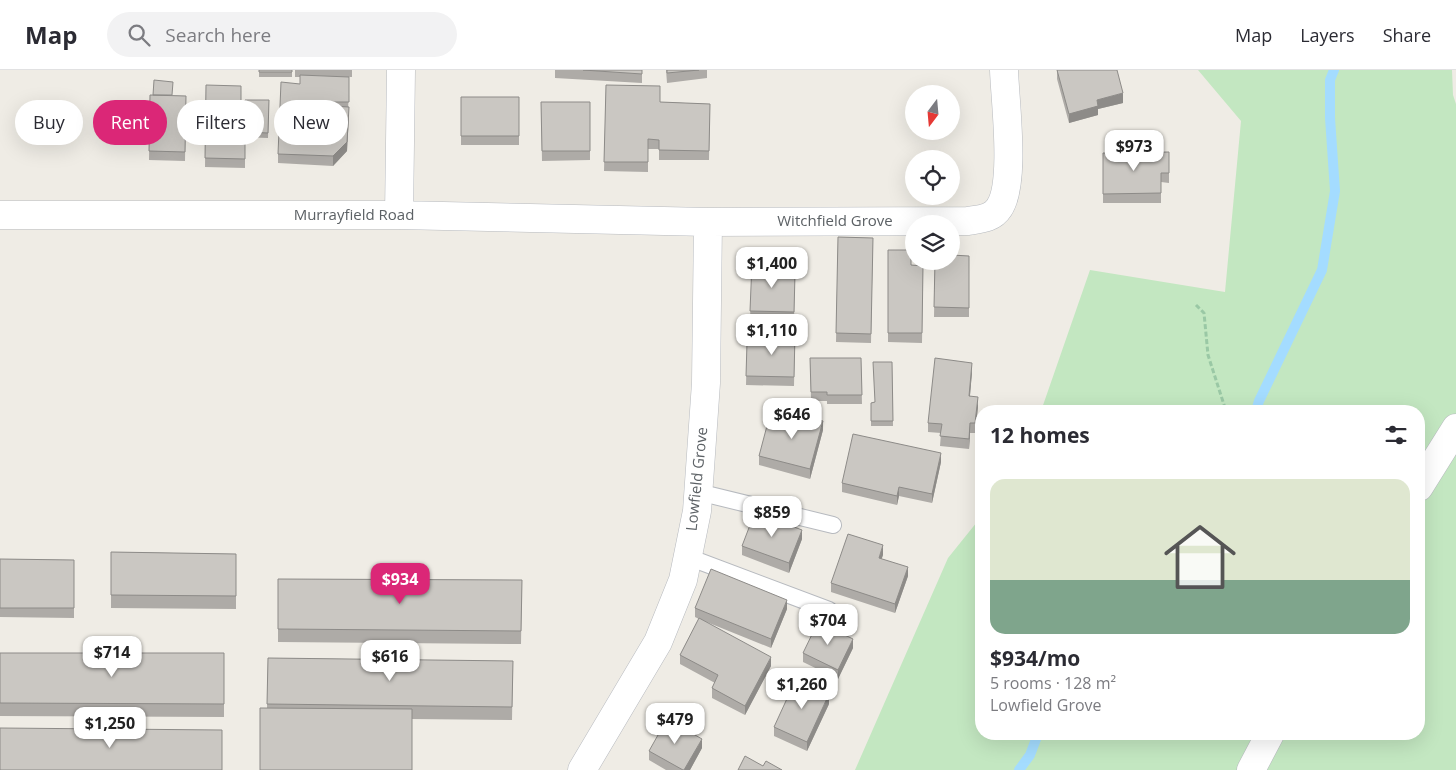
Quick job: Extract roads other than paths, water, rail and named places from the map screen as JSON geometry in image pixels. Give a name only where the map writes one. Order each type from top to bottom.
[{"type":"street","points":[[398,215],[401,70]]},
{"type":"street","name":"Witchfield Grove","points":[[708,222],[968,221],[992,216],[1000,208],[1005,194],[1009,171],[1004,70]]},
{"type":"street","name":"Murrayfield Road","points":[[0,214],[398,215],[708,222]]},
{"type":"street","name":"Lowfield Grove","points":[[582,770],[658,642],[683,580],[697,511],[706,383],[708,222]]},
{"type":"street","points":[[1425,477],[1456,428]]},
{"type":"street","points":[[1251,770],[1267,740]]},
{"type":"lane","points":[[698,492],[833,525]]},
{"type":"lane","points":[[688,557],[830,610]]},
{"type":"waterway","points":[[1258,405],[1322,270],[1335,191],[1330,118],[1330,80],[1334,70]]},
{"type":"waterway","points":[[1019,770],[1030,755],[1036,740]]}]
